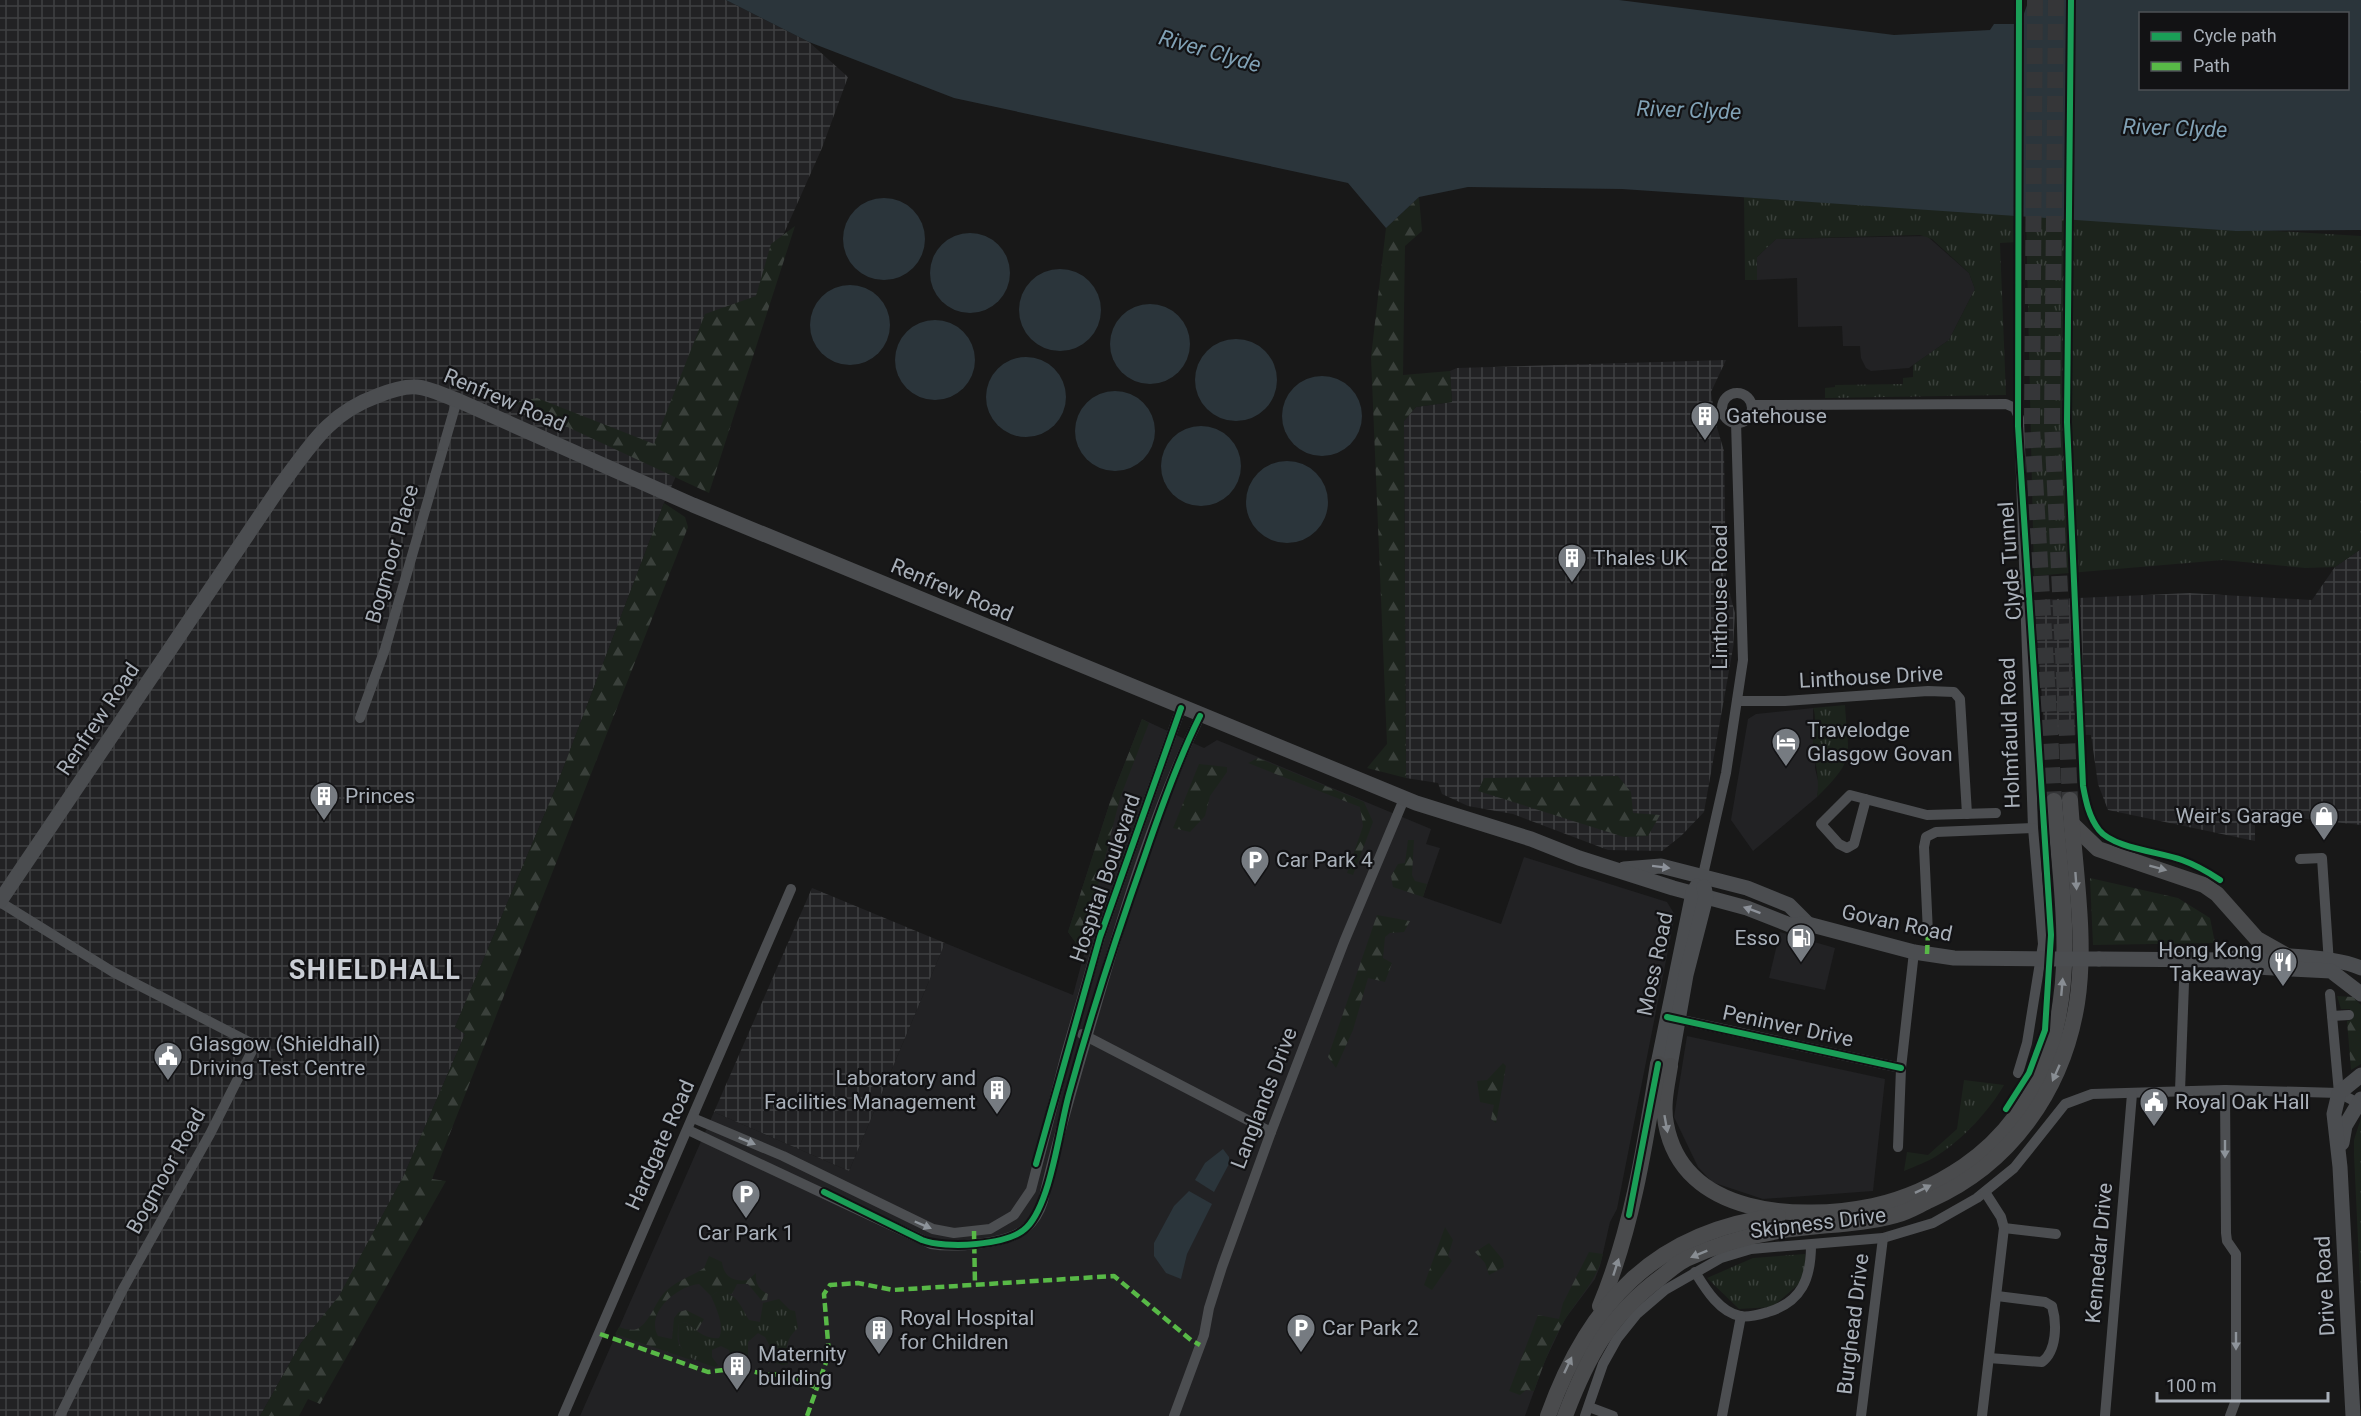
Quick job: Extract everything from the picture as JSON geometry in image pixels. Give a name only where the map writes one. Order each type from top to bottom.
[{"type":"main road","points":[[1565,1416],[1599,1340],[1617,1316],[1646,1288],[1683,1260],[1730,1241],[1775,1231],[1842,1225],[1898,1215],[1955,1189],[2003,1153],[2034,1115],[2064,1055],[2077,1003],[2079,942],[2071,823],[2062,801],[2063,983],[2057,1025],[2049,1053],[2022,1108],[2006,1128],[1965,1165],[1919,1192],[1874,1206],[1736,1223],[1688,1242],[1647,1267],[1596,1318]]},
{"type":"main road","points":[[2071,823],[2098,849],[2204,885],[2217,894],[2257,939],[2287,956]]},
{"type":"main road","points":[[1664,1065],[1666,1125],[1675,1153],[1686,1171],[1724,1198],[1755,1207],[1806,1214]]},
{"type":"main road","points":[[1548,1416],[1571,1357],[1596,1318],[1618,1261],[1664,1065]]},
{"type":"street","name":"Renfrew Road","points":[[0,901],[281,485],[321,430],[341,414],[363,401],[390,391],[418,387],[457,400],[693,505],[1404,799]]},
{"type":"street","name":"Linthouse Road","points":[[1703,875],[1726,772],[1743,660],[1736,422],[1728,419],[1723,412],[1726,398],[1742,393],[1752,405]]},
{"type":"street","name":"Bogmoor Place","points":[[360,718],[385,649],[457,400]]},
{"type":"street","name":"Holmfauld Road","points":[[1752,405],[2007,404],[2015,408],[2019,418],[2033,828],[2046,959],[2018,1073]]},
{"type":"street","points":[[1736,422],[1750,416],[1752,405]]},
{"type":"street","name":"Linthouse Drive","points":[[1737,701],[1785,701],[1928,691],[1954,692],[1960,699],[1967,814]]},
{"type":"street","name":"Hospital Boulevard","points":[[693,1118],[792,1161],[924,1226],[954,1233],[990,1229],[1014,1215],[1031,1190],[1072,1030],[1100,937],[1180,708]]},
{"type":"street","name":"Hospital Boulevard","points":[[688,1130],[931,1244],[948,1245],[999,1240],[1026,1229],[1040,1212],[1070,1092],[1118,931],[1159,816],[1200,716]]},
{"type":"street","points":[[1866,799],[1854,844],[1848,848],[1839,844],[1821,824],[1850,795],[1866,799],[1927,815],[1996,813]]},
{"type":"street","name":"Govan Road","points":[[1404,799],[1673,888],[1747,908],[1790,925],[1808,924],[1914,952],[1954,958],[2046,959],[2227,960],[2237,956],[2287,956],[2330,966]]},
{"type":"street","name":"Langlands Drive","points":[[1174,1416],[1204,1335],[1209,1308],[1222,1267],[1271,1132],[1352,922],[1404,799]]},
{"type":"street","points":[[1928,933],[1926,837],[1936,832],[2033,828]]},
{"type":"street","points":[[2300,859],[2322,858],[2330,966],[2361,994]]},
{"type":"street","points":[[1619,870],[1653,865],[1703,875],[1747,888],[1789,905],[1808,924]]},
{"type":"street","points":[[1699,895],[1703,875]]},
{"type":"street","name":"Hardgate Road","points":[[563,1416],[791,889]]},
{"type":"street","name":"Moss Road","points":[[1664,1065],[1699,895]]},
{"type":"street","name":"Bogmoor Road","points":[[0,901],[113,972],[255,1045],[210,1134],[123,1289],[60,1416]]},
{"type":"street","points":[[1898,1147],[1901,1068],[1914,952]]},
{"type":"street","name":"Govan Road","points":[[2227,960],[2236,966],[2361,968]]},
{"type":"street","points":[[2180,1091],[2184,983]]},
{"type":"street","name":"Drive Road","points":[[2330,994],[2338,1092],[2334,1114],[2339,1155],[2353,1416]]},
{"type":"street","points":[[2332,1016],[2349,1014]]},
{"type":"street","name":"Peninver Drive","points":[[1672,1018],[1901,1068]]},
{"type":"street","points":[[1072,1030],[1271,1132]]},
{"type":"street","points":[[2338,1092],[2361,1075]]},
{"type":"street","points":[[2225,1090],[2226,1233],[2227,1241],[2236,1254],[2236,1400],[2230,1416]]},
{"type":"street","name":"Skipness Drive","points":[[1587,1411],[1603,1364],[1617,1339],[1637,1314],[1665,1290],[1721,1258],[1751,1249],[1883,1238],[1933,1223],[1985,1192],[2014,1168],[2065,1104],[2092,1094],[2225,1090],[2338,1092]]},
{"type":"street","name":"Drive Road","points":[[2338,1092],[2359,1101],[2345,1126],[2339,1155]]},
{"type":"street","name":"Kennedar Drive","points":[[2105,1416],[2132,1094]]},
{"type":"street","points":[[1982,1416],[2004,1228],[2004,1222],[1985,1192]]},
{"type":"street","points":[[2004,1228],[2056,1234]]},
{"type":"street","name":"Burghead Drive","points":[[1860,1416],[1883,1238]]},
{"type":"street","points":[[1695,1272],[1709,1294],[1725,1308],[1741,1316],[1782,1308],[1793,1301],[1806,1283],[1811,1266],[1811,1245]]},
{"type":"street","points":[[1989,1358],[2042,1362],[2050,1356],[2052,1348],[2055,1317],[2052,1306],[2045,1302],[1997,1296]]},
{"type":"street","points":[[1722,1416],[1741,1316]]},
{"type":"street","points":[[1587,1411],[1613,1416]]},
{"type":"shaded area","points":[[0,0],[726,0],[809,42],[848,77],[822,148],[664,503],[556,787],[455,1027],[465,1034],[404,1175],[339,1297],[301,1343],[260,1416],[0,1416]]},
{"type":"shaded area","points":[[1927,236],[1969,273],[1975,289],[1949,340],[1909,368],[1871,371],[1866,368],[1861,358],[1860,346],[1843,346],[1842,326],[1798,327],[1797,278],[1757,280],[1757,257],[1776,239]]},
{"type":"shaded area","points":[[1726,360],[1711,392],[1716,424],[1724,451],[1726,579],[1735,613],[1733,648],[1704,812],[1681,836],[1662,851],[1608,850],[1513,814],[1468,806],[1442,794],[1438,783],[1406,778],[1404,421],[1416,407],[1452,402],[1450,371],[1457,368]]},
{"type":"shaded area","points":[[2361,549],[2361,825],[2306,819],[2255,824],[2255,841],[2108,810],[2098,784],[2091,735],[2045,734],[2034,600],[2189,593],[2312,600],[2335,567]]},
{"type":"shaded area","points":[[1813,708],[1813,746],[1819,785],[1817,797],[1753,851],[1731,820],[1748,719],[1756,714]]},
{"type":"shaded area","points":[[1142,719],[1204,748],[1217,740],[1431,829],[1426,844],[1440,848],[1423,897],[1501,924],[1524,857],[1667,902],[1675,915],[1617,1209],[1610,1222],[1600,1266],[1595,1279],[1565,1319],[1545,1361],[1525,1416],[580,1416],[714,1112],[849,1171],[945,943],[1073,995],[1084,954],[1068,932],[1112,796]]},
{"type":"shaded area","points":[[812,888],[945,943],[849,1171],[714,1112]]},
{"type":"shaded area","points":[[1780,932],[1835,948],[1825,990],[1769,978]]},
{"type":"shaded area","points":[[1687,1036],[1885,1079],[1873,1191],[1763,1199],[1712,1182],[1698,1167],[1674,1117]]},
{"type":"green space","points":[[1419,197],[1422,231],[1405,246],[1403,375],[1450,371],[1452,402],[1416,407],[1404,421],[1406,778],[1367,768],[1387,744],[1371,357],[1386,228]]},
{"type":"green space","points":[[1744,197],[2016,215],[2018,242],[2000,243],[2006,395],[1825,398],[1825,388],[1835,387],[1835,385],[1903,384],[1903,378],[1913,377],[1913,365],[1949,340],[1975,289],[1969,273],[1932,239],[1920,235],[1776,239],[1757,257],[1757,280],[1745,280]]},
{"type":"green space","points":[[2026,216],[2361,236],[2361,549],[2335,567],[2305,568],[2223,560],[2034,576]]},
{"type":"green space","points":[[795,226],[709,493],[516,403],[537,398],[654,444],[705,314],[756,296],[771,244]]},
{"type":"green space","points":[[664,503],[685,517],[688,527],[432,1179],[446,1181],[320,1404],[308,1399],[299,1416],[260,1416],[301,1343],[339,1296],[404,1175],[465,1034],[455,1027],[556,787]]},
{"type":"green space","points":[[1845,705],[1847,756],[1839,773],[1817,797],[1818,778],[1813,746],[1815,717],[1813,708]]},
{"type":"green space","points":[[1142,719],[1149,723],[1120,798],[1096,893],[1081,937],[1084,954],[1068,932],[1112,796]]},
{"type":"green space","points":[[1258,758],[1364,802],[1373,822],[1353,875],[1347,873],[1363,826],[1360,807],[1248,763]]},
{"type":"green space","points":[[1199,764],[1227,767],[1227,772],[1210,796],[1205,816],[1190,832],[1173,828]]},
{"type":"green space","points":[[1618,776],[1631,792],[1633,813],[1660,815],[1648,836],[1624,837],[1478,791],[1484,778]]},
{"type":"green space","points":[[1408,840],[1414,840],[1412,875],[1415,881],[1427,884],[1423,897],[1393,887],[1391,876],[1398,864],[1405,863]]},
{"type":"green space","points":[[2090,878],[2178,898],[2210,918],[2215,943],[2093,945]]},
{"type":"green space","points":[[1377,915],[1410,921],[1404,932],[1390,933],[1385,937],[1383,958],[1392,963],[1385,982],[1368,978],[1353,1030],[1336,1068],[1328,1057]]},
{"type":"green space","points":[[2337,996],[2353,997],[2361,1005],[2361,1064],[2351,1070],[2347,1021],[2351,1020],[2350,1009],[2341,1009]]},
{"type":"green space","points":[[1503,1063],[1506,1066],[1496,1123],[1491,1119],[1494,1105],[1480,1102],[1477,1081],[1487,1080]]},
{"type":"green space","points":[[1964,1080],[2004,1085],[1983,1114],[1957,1141],[1926,1162],[1904,1171],[1907,1152],[1928,1155],[1957,1129]]},
{"type":"green space","points":[[2361,1118],[2361,1303],[2354,1140]]},
{"type":"green space","points":[[1445,1227],[1453,1240],[1448,1256],[1452,1261],[1432,1290],[1424,1285]]},
{"type":"green space","points":[[1489,1243],[1503,1260],[1504,1267],[1489,1275],[1485,1263],[1475,1252]]},
{"type":"green space","points":[[1589,1252],[1603,1254],[1600,1263],[1592,1280],[1556,1335],[1534,1391],[1526,1390],[1520,1395],[1509,1391],[1538,1315],[1559,1319],[1563,1303]]},
{"type":"green space","points":[[1805,1254],[1806,1278],[1772,1307],[1739,1309],[1707,1278],[1753,1258]]},
{"type":"green space","points":[[709,1256],[722,1262],[727,1275],[734,1279],[748,1280],[756,1273],[758,1286],[768,1294],[767,1300],[762,1301],[748,1284],[737,1284],[732,1294],[717,1292],[711,1296],[699,1284],[673,1295],[659,1310],[655,1327],[658,1336],[672,1339],[674,1318],[679,1312],[686,1310],[704,1319],[697,1331],[686,1322],[679,1324],[678,1342],[694,1361],[615,1334],[619,1327],[632,1330],[642,1326],[665,1292],[674,1284],[704,1268]]},
{"type":"green space","points":[[717,1292],[733,1296],[749,1320],[760,1322],[763,1303],[779,1299],[790,1310],[795,1311],[798,1328],[787,1344],[788,1364],[772,1362],[771,1348],[765,1337],[758,1333],[748,1342],[748,1361],[742,1364],[731,1361],[729,1350],[721,1346],[712,1350],[712,1357],[718,1365],[715,1367],[686,1354],[679,1342],[679,1324],[686,1322],[705,1336],[719,1338],[720,1322],[711,1296]]},
{"type":"water","name":"River Clyde","points":[[726,0],[1619,0],[1894,35],[1990,30],[1994,24],[2020,24],[2029,0],[2361,0],[2361,230],[2236,231],[1622,189],[1468,187],[1419,197],[1386,228],[1348,183],[954,98],[809,42]]},
{"type":"water","points":[[884,198],[900,201],[913,210],[922,223],[925,239],[922,255],[913,268],[900,277],[884,280],[868,277],[855,268],[846,255],[843,239],[846,223],[855,210],[868,201]]},
{"type":"water","points":[[970,233],[985,236],[998,245],[1007,258],[1010,273],[1007,288],[998,301],[985,310],[970,313],[955,310],[942,301],[933,288],[930,273],[933,258],[942,245],[955,236]]},
{"type":"water","points":[[1060,269],[1076,273],[1089,281],[1097,294],[1101,310],[1097,326],[1089,339],[1076,347],[1060,351],[1044,347],[1031,339],[1023,326],[1019,310],[1023,294],[1031,281],[1044,273]]},
{"type":"water","points":[[850,285],[865,288],[878,297],[887,310],[890,325],[887,340],[878,353],[865,362],[850,365],[835,362],[822,353],[813,340],[810,325],[813,310],[822,297],[835,288]]},
{"type":"water","points":[[1142,304],[1158,304],[1179,315],[1190,336],[1190,352],[1179,373],[1158,384],[1142,384],[1128,378],[1116,366],[1110,352],[1110,336],[1116,322],[1128,310]]},
{"type":"water","points":[[935,320],[950,323],[963,332],[972,345],[975,360],[972,375],[963,388],[950,397],[935,400],[920,397],[907,388],[898,375],[895,360],[898,345],[907,332],[920,323]]},
{"type":"water","points":[[1236,339],[1252,343],[1265,351],[1273,364],[1277,380],[1273,396],[1265,409],[1252,417],[1236,421],[1220,417],[1207,409],[1199,396],[1195,380],[1199,364],[1207,351],[1220,343]]},
{"type":"water","points":[[1026,357],[1041,360],[1054,369],[1063,382],[1066,397],[1063,412],[1054,425],[1041,434],[1026,437],[1011,434],[998,425],[989,412],[986,397],[989,382],[998,369],[1011,360]]},
{"type":"water","points":[[1314,376],[1330,376],[1344,383],[1355,394],[1362,408],[1359,431],[1344,449],[1330,456],[1314,456],[1300,449],[1289,438],[1282,424],[1282,408],[1289,394],[1300,383]]},
{"type":"water","points":[[1107,391],[1123,391],[1144,402],[1155,423],[1155,439],[1144,460],[1123,471],[1107,471],[1093,465],[1081,453],[1075,439],[1075,423],[1081,409],[1093,397]]},
{"type":"water","points":[[1201,426],[1216,429],[1229,438],[1238,451],[1241,466],[1238,481],[1229,494],[1216,503],[1201,506],[1186,503],[1173,494],[1164,481],[1161,466],[1164,451],[1173,438],[1186,429]]},
{"type":"water","points":[[1287,461],[1303,464],[1316,473],[1325,486],[1328,502],[1325,518],[1316,531],[1303,540],[1287,543],[1271,540],[1258,531],[1249,518],[1246,502],[1249,486],[1258,473],[1271,464]]},
{"type":"water","points":[[1223,1149],[1229,1157],[1229,1164],[1214,1192],[1195,1180],[1205,1163]]},
{"type":"water","points":[[1189,1191],[1212,1204],[1187,1254],[1181,1279],[1166,1273],[1154,1256],[1154,1243],[1174,1206]]},
{"type":"tunnel","points":[[2035,0],[2032,427],[2054,801]]},
{"type":"tunnel","points":[[2056,0],[2052,424],[2070,800]]},
{"type":"marked path","points":[[1927,954],[1928,933]]},
{"type":"marked path","points":[[974,1231],[975,1285]]},
{"type":"marked path","points":[[807,1416],[829,1354],[824,1294],[830,1285],[858,1283],[893,1290],[1114,1276],[1200,1345]]},
{"type":"marked path","points":[[600,1334],[708,1372],[739,1368],[768,1375],[786,1374],[817,1388]]},
{"type":"cycle path","name":"Clyde Tunnel","points":[[2006,1109],[2029,1073],[2045,1030],[2051,935],[2018,426],[2019,0]]},
{"type":"cycle path","points":[[2071,0],[2067,422],[2083,786],[2093,820],[2106,836],[2126,845],[2187,862],[2220,880]]},
{"type":"cycle path","points":[[1036,1164],[1100,937],[1181,708]]},
{"type":"cycle path","points":[[824,1192],[932,1243],[961,1245],[992,1242],[1018,1233],[1027,1227],[1035,1216],[1048,1183],[1077,1064],[1124,914],[1170,784],[1200,716]]},
{"type":"cycle path","points":[[1667,1017],[1901,1068]]},
{"type":"cycle path","points":[[1629,1215],[1658,1064]]},
{"type":"place","name":"Gatehouse","points":[[1705,442]]},
{"type":"place","name":"Thales UK","points":[[1572,584]]},
{"type":"place","name":"Travelodge Glasgow Govan","points":[[1786,768]]},
{"type":"place","name":"Princes","points":[[324,822]]},
{"type":"place","name":"Weir's Garage","points":[[2324,842]]},
{"type":"place","name":"Car Park 4","points":[[1255,886]]},
{"type":"place","name":"Esso","points":[[1801,964]]},
{"type":"place","name":"Hong Kong Takeaway","points":[[2283,988]]},
{"type":"place","name":"Glasgow (Shieldhall) Driving Test Centre","points":[[168,1082]]},
{"type":"place","name":"Laboratory and Facilities Management","points":[[997,1116]]},
{"type":"place","name":"Royal Oak Hall","points":[[2154,1128]]},
{"type":"place","name":"Car Park 1","points":[[746,1220]]},
{"type":"place","name":"Car Park 2","points":[[1301,1354]]},
{"type":"place","name":"Royal Hospital for Children","points":[[879,1356]]},
{"type":"place","name":"Maternity building","points":[[737,1392]]},
{"type":"district","name":"SHIELDHALL","points":[[375,970]]}]
